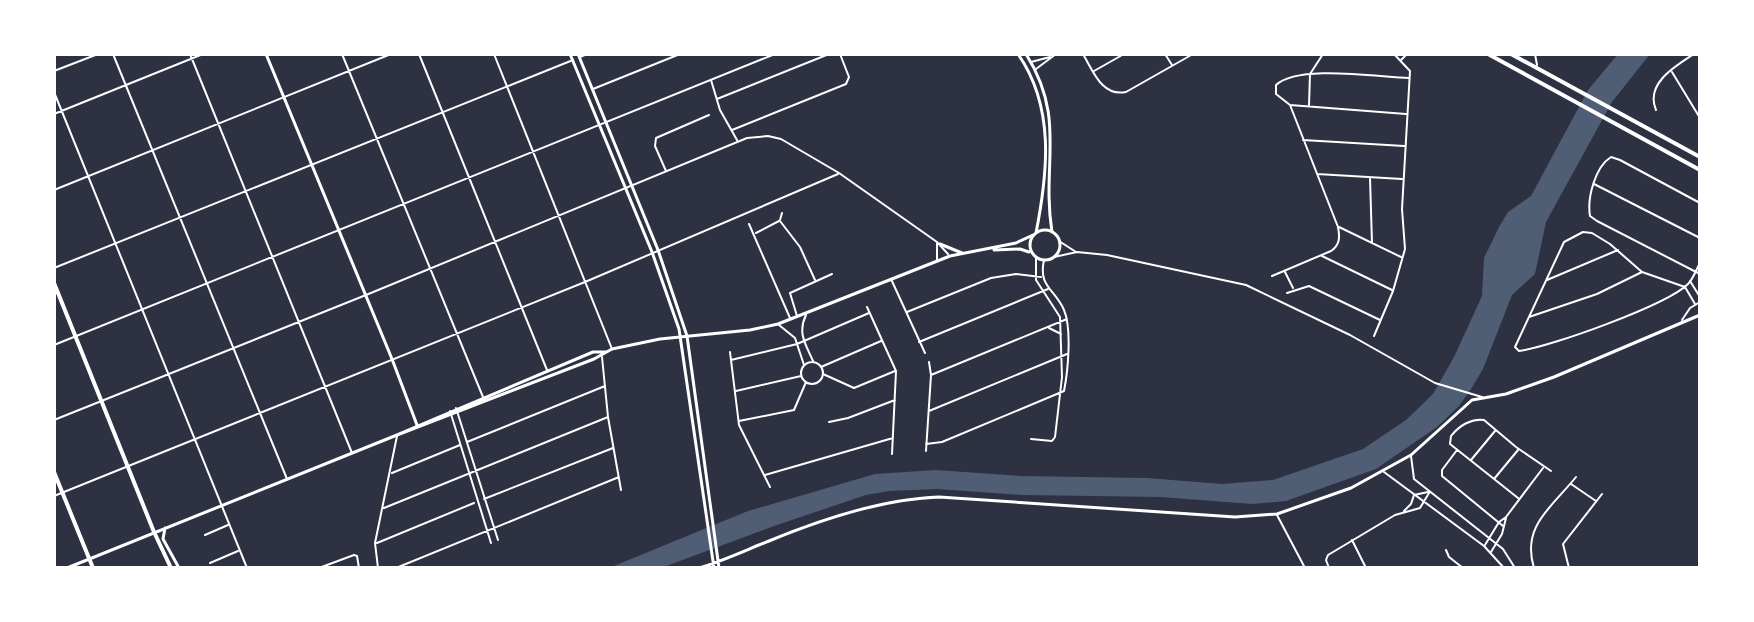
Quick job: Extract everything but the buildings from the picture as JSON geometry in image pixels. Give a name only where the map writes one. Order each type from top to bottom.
[{"type":"main road","points":[[1488,54],[1700,170]]},
{"type":"main road","points":[[1511,54],[1700,157]]},
{"type":"main road","points":[[54,283],[171,568]]},
{"type":"main road","points":[[54,472],[93,568]]},
{"type":"street","points":[[54,71],[98,54]]},
{"type":"street","points":[[113,54],[287,480]]},
{"type":"street","points":[[190,54],[352,453]]},
{"type":"street","points":[[54,114],[203,54]]},
{"type":"street","points":[[266,54],[417,425]]},
{"type":"street","points":[[342,54],[484,400]]},
{"type":"street","points":[[54,190],[391,54]]},
{"type":"street","points":[[419,54],[547,371]]},
{"type":"street","points":[[494,54],[612,349]]},
{"type":"street","points":[[570,54],[687,336],[712,555],[718,564]]},
{"type":"street","points":[[587,54],[579,56],[658,250],[682,328],[718,564]]},
{"type":"street","points":[[592,90],[680,54]]},
{"type":"street","points":[[54,345],[775,54]]},
{"type":"street","points":[[717,99],[829,54]]},
{"type":"street","points":[[732,130],[848,83],[849,77],[840,54]]},
{"type":"street","points":[[1018,54],[1036,84],[1045,119],[1045,155],[1034,234],[1029,244],[1034,256],[1035,276],[1060,315],[1061,393]]},
{"type":"street","points":[[1026,54],[1036,70],[1051,120],[1049,212],[1052,232],[1059,241],[1077,252]]},
{"type":"street","points":[[1031,62],[1056,54]]},
{"type":"street","points":[[1083,54],[1104,88],[1121,93],[1193,54]]},
{"type":"street","points":[[1093,72],[1124,54]]},
{"type":"street","points":[[1165,54],[1172,66]]},
{"type":"street","points":[[1309,107],[1310,74],[1323,54]]},
{"type":"street","points":[[1374,336],[1393,291],[1405,240],[1402,209],[1409,70],[1394,54]]},
{"type":"street","points":[[1400,60],[1407,54]]},
{"type":"street","points":[[1535,54],[1539,70]]},
{"type":"street","points":[[1656,110],[1653,93],[1671,71],[1694,54]]},
{"type":"street","points":[[1036,70],[1051,57]]},
{"type":"street","points":[[54,268],[573,60]]},
{"type":"street","points":[[1671,71],[1700,118]]},
{"type":"street","points":[[1272,276],[1322,256],[1337,245],[1339,237],[1338,227],[1290,105],[1276,94],[1276,85],[1288,77],[1310,74],[1409,78]]},
{"type":"street","points":[[711,79],[725,120],[737,141]]},
{"type":"street","points":[[54,92],[247,568]]},
{"type":"street","points":[[1290,105],[1407,114]]},
{"type":"street","points":[[666,172],[655,146],[656,138],[709,115]]},
{"type":"street","points":[[54,420],[627,189],[737,141],[757,136],[781,139],[839,173],[938,243],[950,256]]},
{"type":"street","points":[[1303,140],[1405,146]]},
{"type":"street","points":[[1700,203],[1620,160],[1607,158],[1589,202],[1590,216],[1700,274]]},
{"type":"street","points":[[54,496],[585,282],[839,173]]},
{"type":"street","points":[[1316,174],[1403,179]]},
{"type":"street","points":[[1370,177],[1372,243]]},
{"type":"street","points":[[1594,184],[1700,238]]},
{"type":"street","points":[[754,234],[780,221],[782,213]]},
{"type":"street","points":[[780,221],[800,247],[816,281]]},
{"type":"street","points":[[749,224],[791,320]]},
{"type":"street","points":[[1338,227],[1403,258]]},
{"type":"street","points":[[484,400],[547,371],[612,349],[778,324],[950,256],[1016,243],[1046,230],[1052,232]]},
{"type":"street","points":[[1695,304],[1685,287],[1642,272],[1618,250],[1587,232],[1567,239],[1515,347],[1522,351],[1578,334],[1644,308],[1685,287],[1700,263]]},
{"type":"street","points":[[1054,257],[1059,250],[1059,241]]},
{"type":"street","points":[[938,243],[962,253]]},
{"type":"street","points":[[937,261],[938,243]]},
{"type":"street","points":[[990,249],[1020,249],[1044,260],[1077,252],[1107,255],[1246,285],[1350,335],[1435,383],[1482,397]]},
{"type":"street","points":[[1546,280],[1618,250]]},
{"type":"street","points":[[1322,256],[1393,291]]},
{"type":"street","points":[[1031,439],[1054,439],[1067,354],[1067,319],[1042,277],[1044,260]]},
{"type":"street","points":[[1285,271],[1294,289]]},
{"type":"street","points":[[1528,317],[1597,294],[1642,272]]},
{"type":"street","points":[[798,317],[789,295],[832,274]]},
{"type":"street","points":[[907,312],[991,278],[1016,274],[1042,277]]},
{"type":"street","points":[[891,279],[925,353]]},
{"type":"street","points":[[1690,281],[1700,297]]},
{"type":"street","points":[[1287,293],[1309,286],[1381,320]]},
{"type":"street","points":[[919,342],[1049,288]]},
{"type":"street","points":[[1681,324],[1684,314],[1700,302]]},
{"type":"street","points":[[867,307],[896,371],[892,454]]},
{"type":"street","points":[[806,382],[818,382],[823,374],[804,341],[801,327],[807,312]]},
{"type":"street","points":[[731,360],[797,344],[870,312]]},
{"type":"street","points":[[699,568],[718,564],[770,540],[871,507],[903,500],[928,498],[1235,517],[1277,514],[1351,488],[1384,472],[1411,455],[1467,404],[1554,377],[1700,315]]},
{"type":"street","points":[[931,375],[1067,319]]},
{"type":"street","points":[[778,324],[789,330],[797,344],[804,366],[801,376]]},
{"type":"street","points":[[1048,328],[1067,336]]},
{"type":"street","points":[[821,367],[882,340]]},
{"type":"street","points":[[730,352],[738,421],[770,487]]},
{"type":"street","points":[[397,435],[601,353]]},
{"type":"street","points":[[601,353],[621,490]]},
{"type":"street","points":[[929,411],[1067,354]]},
{"type":"street","points":[[804,366],[814,362]]},
{"type":"street","points":[[926,451],[931,375],[929,362]]},
{"type":"street","points":[[823,374],[854,388],[896,371]]},
{"type":"street","points":[[734,391],[801,376]]},
{"type":"street","points":[[801,376],[806,382]]},
{"type":"street","points":[[738,421],[794,410],[806,382]]},
{"type":"street","points":[[467,442],[605,386]]},
{"type":"street","points":[[926,444],[942,442],[1061,393]]},
{"type":"street","points":[[829,422],[896,399]]},
{"type":"street","points":[[457,410],[498,540]]},
{"type":"street","points":[[67,568],[450,413]]},
{"type":"street","points":[[450,413],[491,543]]},
{"type":"street","points":[[384,508],[608,417]]},
{"type":"street","points":[[1518,498],[1450,444],[1450,438],[1459,427],[1482,419],[1551,471]]},
{"type":"street","points":[[1471,460],[1496,430]]},
{"type":"street","points":[[378,568],[375,543],[397,435]]},
{"type":"street","points":[[764,475],[894,437]]},
{"type":"street","points":[[391,473],[460,445]]},
{"type":"street","points":[[484,499],[613,448]]},
{"type":"street","points":[[1458,449],[1442,470],[1442,476],[1503,526]]},
{"type":"street","points":[[1494,479],[1519,449]]},
{"type":"street","points":[[1411,455],[1414,479],[1490,539],[1508,555],[1515,568]]},
{"type":"street","points":[[1491,552],[1506,517],[1544,466]]},
{"type":"street","points":[[1384,472],[1484,546],[1504,568]]},
{"type":"street","points":[[396,568],[619,477]]},
{"type":"street","points":[[1534,568],[1529,547],[1533,531],[1576,477]]},
{"type":"street","points":[[1570,484],[1596,501]]},
{"type":"street","points":[[1414,495],[1429,492]]},
{"type":"street","points":[[1329,568],[1326,560],[1329,554],[1403,512],[1416,509],[1425,503],[1429,492]]},
{"type":"street","points":[[1569,568],[1563,554],[1563,544],[1602,494]]},
{"type":"street","points":[[1403,512],[1414,495]]},
{"type":"street","points":[[375,543],[476,502]]},
{"type":"street","points":[[1277,514],[1305,568]]},
{"type":"street","points":[[1484,546],[1499,522],[1506,517]]},
{"type":"street","points":[[205,535],[229,525]]},
{"type":"street","points":[[165,528],[163,539],[179,568]]},
{"type":"street","points":[[1352,540],[1366,568]]},
{"type":"street","points":[[1446,550],[1449,557],[1463,568]]},
{"type":"street","points":[[210,563],[239,551]]},
{"type":"street","points":[[319,568],[355,555],[359,568]]},
{"type":"street","points":[[1403,568],[1410,568]]},
{"type":"water","points":[[1618,54],[1650,54],[1612,102],[1546,222],[1535,274],[1512,295],[1483,369],[1459,406],[1437,427],[1376,469],[1286,501],[1252,504],[1161,497],[1023,495],[937,489],[889,491],[866,495],[777,525],[661,568],[609,568],[748,511],[875,474],[936,470],[1222,484],[1273,480],[1363,449],[1406,420],[1433,394],[1482,296],[1484,258],[1499,227],[1508,212],[1531,196],[1588,90]]}]
